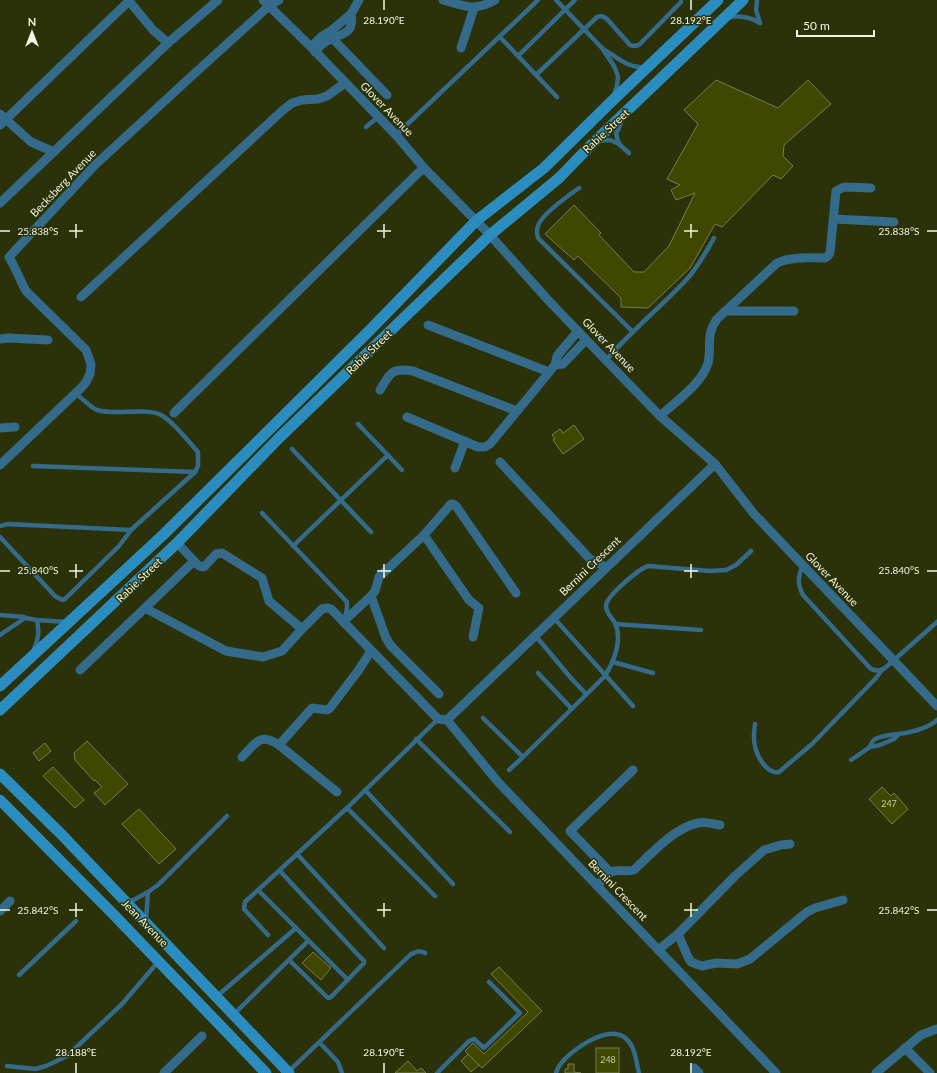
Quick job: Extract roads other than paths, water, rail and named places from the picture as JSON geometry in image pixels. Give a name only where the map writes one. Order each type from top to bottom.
[{"type":"main road","name":"Rabie Street","points":[[0,686],[163,535],[370,330],[476,221],[544,168],[718,0]]},
{"type":"main road","name":"Rabie Street","points":[[0,710],[177,543],[279,438],[490,235],[559,178],[590,146],[743,0]]},
{"type":"main road","name":"Jean Avenue","points":[[0,774],[62,835],[289,1073]]},
{"type":"main road","name":"Jean Avenue","points":[[0,800],[159,961],[266,1073]]},
{"type":"main road","points":[[127,904],[125,908],[127,913],[159,948],[159,961]]},
{"type":"street","points":[[0,203],[168,43],[218,0]]},
{"type":"street","name":"Becksberg Avenue","points":[[0,465],[86,382],[90,374],[91,364],[86,350],[26,291],[20,282],[18,273],[4,256],[96,165],[266,3],[280,0]]},
{"type":"street","points":[[313,49],[322,36],[332,30],[351,14],[359,0]]},
{"type":"street","points":[[443,0],[474,8],[488,5],[496,0]]},
{"type":"street","points":[[54,152],[31,142],[2,119],[129,1],[153,30],[168,43]]},
{"type":"street","name":"Glover Avenue","points":[[266,3],[313,49],[396,135],[424,168],[490,235],[586,340],[660,416],[716,464],[754,514],[937,706]]},
{"type":"street","points":[[461,48],[474,8]]},
{"type":"street","points":[[313,49],[326,41],[342,36],[351,26],[351,14]]},
{"type":"street","points":[[333,39],[387,95]]},
{"type":"street","points":[[81,297],[283,110],[292,103],[327,96],[345,83]]},
{"type":"street","points":[[174,413],[410,180],[424,168]]},
{"type":"street","points":[[660,416],[698,381],[703,373],[708,363],[709,335],[712,325],[716,319],[778,263],[793,258],[825,258],[828,256],[830,253],[834,220],[835,195],[838,189],[844,187],[872,188]]},
{"type":"street","points":[[834,220],[894,222]]},
{"type":"street","points":[[725,311],[794,311]]},
{"type":"street","points":[[428,325],[552,369],[563,364],[586,340]]},
{"type":"street","points":[[407,417],[478,446],[485,447],[490,444],[552,369],[556,356],[578,331]]},
{"type":"street","points":[[0,338],[48,340]]},
{"type":"street","points":[[380,390],[389,374],[395,370],[402,369],[414,371],[517,411]]},
{"type":"street","points":[[0,428],[15,428]]},
{"type":"street","points":[[455,468],[465,441]]},
{"type":"street","points":[[500,462],[590,559],[606,567]]},
{"type":"street","name":"Bernini Crescent","points":[[442,719],[554,618],[716,464]]},
{"type":"street","points":[[344,621],[375,591],[379,577],[424,535],[451,504],[456,506],[516,593]]},
{"type":"street","points":[[424,535],[469,600],[479,608],[473,637]]},
{"type":"street","points":[[145,608],[226,651],[263,657],[282,651],[302,629],[268,601],[262,578],[222,553],[216,554],[204,567],[199,566],[177,543]]},
{"type":"street","points":[[80,670],[194,561]]},
{"type":"street","points":[[371,596],[386,638],[391,646],[439,694]]},
{"type":"street","name":"Bernini Crescent","points":[[302,629],[322,609],[332,609],[371,651],[442,719],[498,782],[776,1073]]},
{"type":"street","points":[[279,745],[312,708],[314,707],[328,710],[330,708],[371,651]]},
{"type":"street","points":[[242,757],[259,739],[264,738],[273,741],[337,792]]},
{"type":"street","points":[[610,872],[570,831],[633,770]]},
{"type":"street","points":[[597,886],[610,872],[628,872],[634,870],[668,839],[685,828],[699,822],[720,825]]},
{"type":"street","points":[[658,950],[678,934],[735,876],[764,850],[781,844],[790,844]]},
{"type":"street","points":[[678,934],[691,962],[702,966],[716,963],[737,964],[750,959],[807,912],[815,908],[843,900]]},
{"type":"street","points":[[0,911],[10,901]]},
{"type":"street","points":[[876,1073],[921,1035],[937,1029]]},
{"type":"street","points":[[164,1073],[202,1036]]},
{"type":"street","points":[[905,1048],[930,1073]]},
{"type":"lane","points":[[396,135],[538,0]]},
{"type":"lane","points":[[556,0],[583,30],[602,48],[625,64],[632,67],[649,66]]},
{"type":"lane","points":[[518,56],[575,0]]},
{"type":"lane","points":[[724,19],[738,17],[748,18],[760,23],[756,10],[757,0]]},
{"type":"lane","points":[[536,75],[597,17],[602,16],[607,19],[630,45],[634,46],[639,45],[681,2]]},
{"type":"lane","points":[[500,37],[557,97]]},
{"type":"lane","points":[[602,48],[614,66],[618,76],[617,86],[612,101]]},
{"type":"lane","points":[[619,144],[616,134],[618,128],[639,100]]},
{"type":"lane","points":[[366,127],[378,117]]},
{"type":"lane","points":[[590,146],[603,140],[610,140],[619,144],[629,153]]},
{"type":"lane","points":[[579,188],[560,202],[540,220],[537,226],[538,238],[632,331]]},
{"type":"lane","points":[[606,360],[632,331],[688,279],[714,238]]},
{"type":"lane","points":[[0,538],[55,596],[62,600],[119,546],[131,530],[195,472],[198,466],[198,452],[174,426],[162,416],[153,413],[112,413],[96,409],[75,393]]},
{"type":"lane","points":[[358,424],[402,470]]},
{"type":"lane","points":[[292,448],[371,532]]},
{"type":"lane","points":[[293,546],[340,499],[388,455]]},
{"type":"lane","points":[[33,466],[195,472]]},
{"type":"lane","points":[[262,513],[347,602],[344,621]]},
{"type":"lane","points":[[0,526],[8,524],[131,530]]},
{"type":"lane","points":[[509,770],[605,676],[613,662],[618,639],[615,624],[606,606],[608,600],[619,588],[642,568],[648,566],[726,570],[736,565],[751,551]]},
{"type":"lane","points":[[803,565],[798,583],[803,595],[872,669],[876,671],[882,670]]},
{"type":"lane","points":[[0,615],[69,623]]},
{"type":"lane","points":[[0,635],[25,618]]},
{"type":"lane","points":[[554,618],[633,706]]},
{"type":"lane","points":[[29,660],[38,642],[39,635],[37,620]]},
{"type":"lane","points":[[755,724],[754,743],[757,754],[769,770],[779,772],[812,744],[882,670],[937,622]]},
{"type":"lane","points":[[615,624],[701,630]]},
{"type":"lane","points":[[535,635],[586,694]]},
{"type":"lane","points":[[613,662],[653,673]]},
{"type":"lane","points":[[538,673],[571,708]]},
{"type":"lane","points":[[483,718],[523,757]]},
{"type":"lane","points":[[268,935],[244,909],[246,902],[347,808],[416,739],[442,719]]},
{"type":"lane","points":[[851,760],[870,747],[880,745],[894,739],[899,734],[922,729],[937,720]]},
{"type":"lane","points":[[416,739],[510,832]]},
{"type":"lane","points":[[365,790],[453,884]]},
{"type":"lane","points":[[347,808],[435,896]]},
{"type":"lane","points":[[127,904],[158,885],[227,816]]},
{"type":"lane","points":[[297,854],[384,948]]},
{"type":"lane","points":[[280,870],[364,961],[362,966],[328,998],[290,961]]},
{"type":"lane","points":[[258,890],[348,980]]},
{"type":"lane","points":[[146,924],[148,892]]},
{"type":"lane","points":[[19,975],[76,921]]},
{"type":"lane","points":[[216,997],[296,928]]},
{"type":"lane","points":[[233,1015],[270,978],[290,961],[308,941]]},
{"type":"lane","points":[[289,1073],[359,1003],[411,954],[417,951],[422,951],[425,953]]},
{"type":"lane","points":[[7,1066],[35,1068],[46,1066],[67,1056],[122,1004],[159,961]]},
{"type":"lane","points":[[437,1073],[469,1041],[474,1039],[484,1048],[520,1013],[488,982]]},
{"type":"lane","points":[[556,1073],[560,1065],[579,1047],[599,1037],[612,1033],[624,1036],[632,1045],[639,1073]]},
{"type":"lane","points":[[320,1043],[338,1062],[342,1073]]}]
